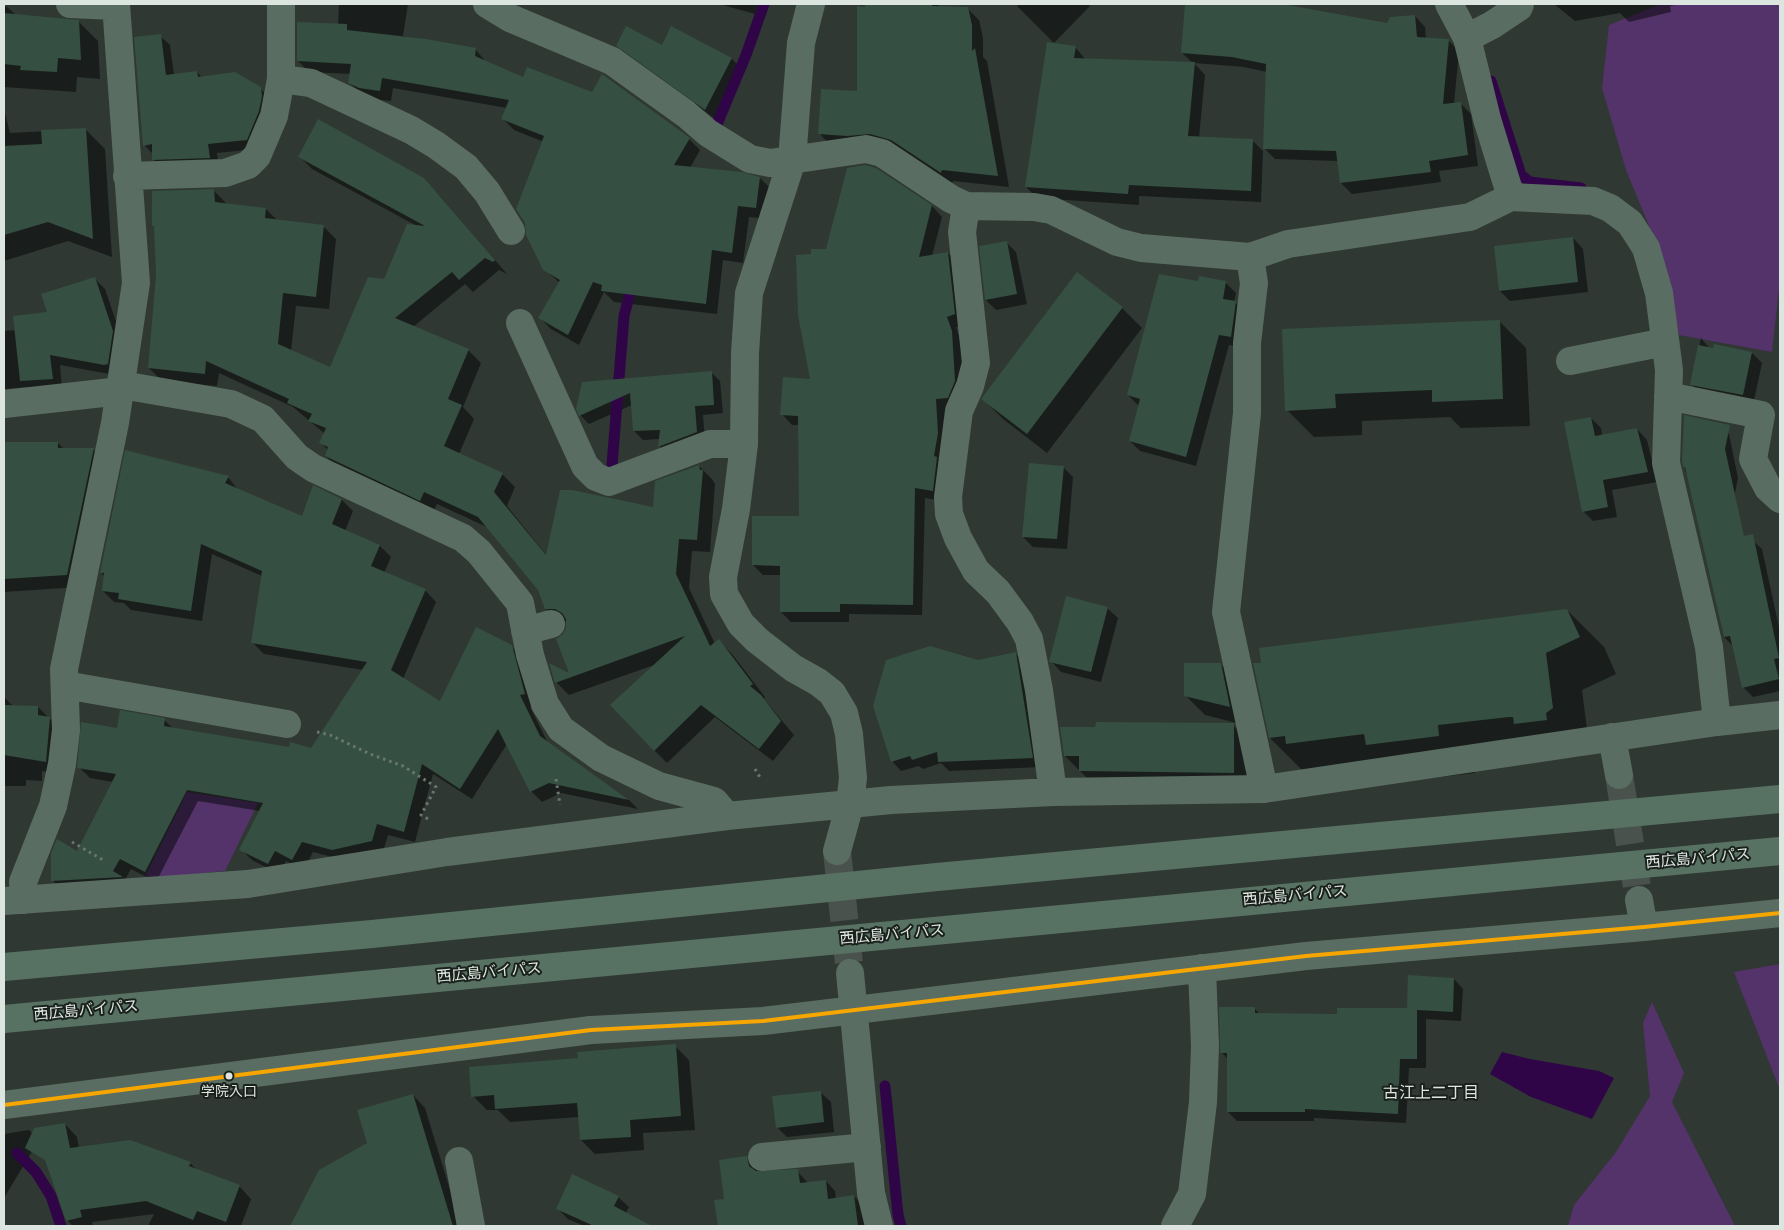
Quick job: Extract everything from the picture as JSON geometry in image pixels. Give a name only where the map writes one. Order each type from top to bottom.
[{"type":"highway","points":[[4,967],[372,934],[937,877],[1780,800]]},
{"type":"highway","name":"西広島バイパス","points":[[4,1019],[1780,851]]},
{"type":"street","points":[[14,900],[46,826],[53,806],[62,764],[66,730],[64,669],[121,388],[136,283],[115,5],[70,4]]},
{"type":"street","points":[[127,176],[225,173],[248,165],[258,156],[274,116],[281,79],[281,4]]},
{"type":"street","points":[[487,4],[510,18],[612,61],[686,114],[708,133],[750,159],[770,164],[866,149],[882,154],[951,199],[966,206],[1034,207],[1051,210],[1117,242],[1141,248],[1250,257],[1288,244],[1470,217],[1511,197],[1593,201],[1610,208],[1630,223],[1646,248],[1659,293],[1669,370],[1666,463],[1709,647],[1717,722]]},
{"type":"street","points":[[811,4],[801,43],[792,160],[749,292],[745,353],[744,444],[736,509],[723,577],[724,594],[741,624],[757,640],[793,668],[818,682],[832,693],[844,713],[850,734],[854,778],[850,804],[837,851]]},
{"type":"street","points":[[1449,4],[1467,38],[1487,119],[1511,197]]},
{"type":"street","points":[[1467,38],[1492,25],[1519,7],[1520,4]]},
{"type":"street","points":[[281,79],[310,83],[411,130],[436,144],[466,167],[487,192],[512,231]]},
{"type":"street","points":[[966,206],[962,232],[976,364],[970,386],[959,411],[948,497],[950,514],[958,538],[976,571],[998,592],[1020,622],[1029,639],[1039,690],[1053,792]]},
{"type":"street","points":[[1250,257],[1254,283],[1247,343],[1247,413],[1226,612],[1264,789]]},
{"type":"street","points":[[520,323],[585,466],[596,476],[609,482],[710,444],[744,444]]},
{"type":"street","points":[[1570,361],[1665,342]]},
{"type":"street","points":[[4,404],[121,388],[231,404],[263,419],[298,457],[313,468],[463,538],[479,552],[509,571],[520,603],[538,628],[545,704],[562,729],[601,758],[659,786],[714,801],[727,816]]},
{"type":"street","points":[[1668,396],[1761,414],[1753,459],[1768,488],[1780,499]]},
{"type":"street","points":[[65,685],[287,724]]},
{"type":"street","points":[[14,900],[248,884],[447,852],[727,816],[850,804],[1053,792],[1264,789],[1612,737],[1780,715]]},
{"type":"street","points":[[1612,737],[1618,775]]},
{"type":"street","points":[[1639,900],[1644,928]]},
{"type":"street","points":[[4,1105],[552,1035],[763,1020],[1306,956],[1644,928],[1780,913]]},
{"type":"street","points":[[1175,1226],[1192,1194],[1203,1102],[1205,1046],[1202,968]]},
{"type":"street","points":[[850,973],[871,1194],[879,1226]]},
{"type":"street","points":[[762,1156],[867,1147]]},
{"type":"street","points":[[459,1161],[471,1226]]},
{"type":"path","points":[[287,724],[330,735],[370,754],[403,766],[436,787],[421,815],[444,828],[447,852]]},
{"type":"path","points":[[755,769],[760,779],[764,780]]},
{"type":"path","points":[[46,826],[128,874],[129,893]]},
{"type":"shaded area","points":[[1661,4],[1780,4],[1780,280],[1772,352],[1679,335],[1666,267],[1626,170],[1602,88],[1609,25]]},
{"type":"shaded area","points":[[187,792],[258,803],[225,871],[144,879]]},
{"type":"shaded area","points":[[1780,964],[1780,1090],[1734,972]]},
{"type":"shaded area","points":[[1652,1002],[1684,1073],[1672,1102],[1735,1226],[1568,1226],[1574,1205],[1616,1152],[1650,1096],[1643,1023]]},
{"type":"shaded area","points":[[1502,1052],[1599,1071],[1614,1078],[1592,1119],[1531,1097],[1490,1074]]},
{"type":"building","points":[[865,4],[932,4],[932,6],[968,7],[972,25],[972,51],[975,48],[998,176],[942,170],[941,173],[891,140],[870,134],[847,136],[818,134],[821,89],[857,91],[857,6],[865,7]]},
{"type":"building","points":[[1185,4],[1282,4],[1387,23],[1390,17],[1415,15],[1417,37],[1449,39],[1443,104],[1461,102],[1468,155],[1429,161],[1431,172],[1340,183],[1336,151],[1263,149],[1266,64],[1232,57],[1181,53]]},
{"type":"building","points":[[4,13],[79,20],[81,60],[58,58],[57,72],[20,70],[21,66],[4,64]]},
{"type":"building","points":[[297,22],[347,24],[347,30],[426,39],[476,48],[475,56],[523,77],[527,67],[592,92],[602,74],[690,138],[674,165],[742,172],[760,177],[756,208],[738,206],[732,253],[712,250],[706,304],[601,291],[602,285],[593,282],[568,335],[538,318],[560,280],[543,270],[526,235],[525,223],[516,209],[544,136],[501,119],[509,100],[382,78],[380,91],[359,88],[348,83],[351,64],[297,61]]},
{"type":"building","points":[[626,26],[662,45],[671,26],[732,58],[705,110],[616,46]]},
{"type":"building","points":[[161,34],[166,75],[197,71],[198,77],[235,72],[261,87],[262,96],[259,111],[247,140],[208,144],[210,158],[152,160],[152,144],[143,146],[134,37]]},
{"type":"building","points":[[1047,42],[1076,46],[1074,58],[1195,62],[1188,136],[1253,139],[1251,191],[1129,185],[1128,194],[1025,187]]},
{"type":"building","points":[[318,119],[424,178],[495,260],[493,262],[485,258],[459,280],[452,272],[395,318],[469,349],[448,399],[462,405],[444,446],[503,473],[494,492],[546,555],[560,490],[572,490],[653,507],[655,481],[699,465],[700,470],[703,470],[697,540],[679,539],[676,574],[710,646],[719,639],[753,684],[750,686],[761,695],[781,721],[759,749],[701,705],[654,751],[610,705],[685,636],[555,683],[549,663],[569,673],[556,639],[562,635],[566,628],[566,619],[562,613],[555,609],[545,609],[538,590],[478,517],[424,492],[420,501],[325,456],[328,447],[319,443],[326,428],[308,421],[312,414],[287,403],[289,399],[206,361],[205,374],[148,368],[156,275],[154,226],[152,226],[152,191],[214,189],[215,202],[266,208],[265,218],[324,225],[316,297],[283,293],[278,344],[330,367],[368,277],[384,279],[407,224],[425,226],[298,157]]},
{"type":"building","points":[[86,128],[93,239],[48,222],[4,235],[4,146],[42,144],[41,130]]},
{"type":"building","points":[[865,165],[876,168],[932,205],[919,257],[948,252],[955,314],[947,317],[952,331],[955,381],[948,398],[936,399],[938,433],[934,456],[937,457],[933,491],[915,488],[913,605],[840,604],[840,612],[780,612],[780,566],[752,565],[752,516],[799,516],[798,416],[780,415],[783,377],[810,379],[798,315],[796,255],[811,254],[811,249],[826,249],[847,168]]},
{"type":"building","points":[[1573,237],[1578,282],[1499,291],[1494,246]]},
{"type":"building","points":[[1007,241],[1017,294],[985,300],[979,246]]},
{"type":"building","points":[[1077,272],[1123,307],[1027,434],[981,399]]},
{"type":"building","points":[[1159,274],[1198,281],[1199,276],[1226,281],[1223,299],[1236,301],[1231,337],[1219,335],[1186,457],[1129,441],[1140,399],[1127,395]]},
{"type":"building","points":[[95,277],[113,331],[108,364],[104,365],[50,355],[53,379],[20,381],[13,316],[47,312],[41,294]]},
{"type":"building","points":[[1500,320],[1503,399],[1432,402],[1432,390],[1335,394],[1336,408],[1285,411],[1282,329]]},
{"type":"building","points":[[1714,344],[1752,352],[1743,395],[1690,385],[1698,345],[1713,348]]},
{"type":"building","points":[[712,371],[714,405],[695,406],[697,432],[658,447],[660,430],[633,431],[630,393],[579,416],[576,409],[582,382]]},
{"type":"building","points":[[1684,415],[1730,425],[1725,449],[1744,536],[1753,534],[1779,658],[1774,659],[1779,679],[1742,688],[1730,636],[1724,637],[1685,467],[1683,467]]},
{"type":"building","points":[[1591,417],[1595,436],[1637,428],[1648,472],[1603,480],[1608,507],[1582,512],[1564,422]]},
{"type":"building","points":[[4,442],[58,442],[58,448],[94,448],[67,575],[4,579]]},
{"type":"building","points":[[125,450],[229,476],[225,483],[302,516],[313,485],[342,499],[332,524],[380,545],[371,566],[426,589],[391,670],[440,701],[476,627],[512,645],[525,694],[520,695],[540,736],[629,800],[549,783],[530,792],[498,729],[460,789],[422,764],[404,832],[377,824],[372,841],[332,850],[302,842],[292,860],[275,851],[268,864],[239,850],[263,803],[187,790],[145,872],[120,859],[113,871],[123,877],[51,881],[51,853],[57,839],[77,851],[116,774],[77,768],[81,722],[117,728],[120,710],[165,718],[164,726],[289,747],[290,742],[311,748],[367,662],[251,643],[262,571],[201,544],[191,611],[118,599],[119,593],[102,591],[104,573],[100,573]]},
{"type":"building","points":[[1029,463],[1064,466],[1057,539],[1022,537]]},
{"type":"building","points":[[1066,596],[1108,607],[1091,672],[1049,662]]},
{"type":"building","points":[[1567,609],[1580,637],[1546,653],[1553,708],[1546,713],[1547,720],[1514,724],[1513,717],[1509,717],[1438,725],[1439,736],[1366,745],[1364,734],[1286,744],[1285,736],[1269,738],[1253,663],[1261,663],[1259,648]]},
{"type":"building","points":[[930,646],[978,660],[1016,652],[1033,758],[938,762],[937,752],[912,760],[910,756],[891,762],[873,706],[886,660]]},
{"type":"building","points":[[1184,663],[1221,663],[1230,707],[1184,696]]},
{"type":"building","points":[[4,705],[38,706],[38,715],[50,717],[46,762],[4,755]]},
{"type":"building","points":[[1096,722],[1234,723],[1234,773],[1079,771],[1079,756],[1064,756],[1060,727],[1095,727]]},
{"type":"building","points":[[1408,975],[1454,978],[1453,1012],[1417,1010],[1417,1059],[1400,1059],[1398,1114],[1305,1109],[1305,1112],[1227,1112],[1227,1053],[1220,1053],[1219,1007],[1255,1007],[1255,1013],[1337,1014],[1337,1008],[1407,1008]]},
{"type":"building","points":[[676,1044],[681,1116],[630,1120],[631,1137],[580,1140],[577,1103],[495,1109],[494,1095],[471,1097],[469,1067],[578,1058],[577,1052]]},
{"type":"building","points":[[821,1091],[824,1122],[776,1128],[772,1096]]},
{"type":"building","points":[[413,1094],[453,1226],[290,1226],[319,1170],[367,1143],[357,1110]]},
{"type":"building","points":[[65,1123],[70,1148],[130,1140],[191,1162],[189,1166],[240,1185],[226,1222],[197,1211],[193,1220],[146,1201],[80,1210],[82,1217],[66,1221],[45,1160],[25,1148],[34,1128]]},
{"type":"building","points":[[747,1156],[749,1166],[756,1171],[798,1169],[800,1183],[826,1180],[828,1199],[854,1195],[858,1226],[718,1226],[714,1200],[724,1199],[719,1160]]},
{"type":"building","points":[[572,1174],[619,1196],[614,1206],[652,1226],[594,1226],[556,1209]]},
{"type":"waterway","points":[[718,122],[746,55],[764,4]]},
{"type":"waterway","points":[[1491,81],[1521,175],[1530,182],[1581,188]]},
{"type":"waterway","points":[[612,465],[624,316],[633,281]]},
{"type":"waterway","points":[[885,1086],[898,1215],[901,1226]]},
{"type":"waterway","points":[[17,1153],[36,1172],[51,1196],[61,1226]]},
{"type":"tunnel","points":[[1619,775],[1639,900]]},
{"type":"tunnel","points":[[837,851],[850,973]]},
{"type":"transit line","points":[[4,1105],[591,1030],[763,1021],[1306,956],[1644,927],[1780,913]]},
{"type":"place","name":"学院入口","points":[[229,1076]]},
{"type":"district","name":"古江上二丁目","points":[[1431,1094]]}]
